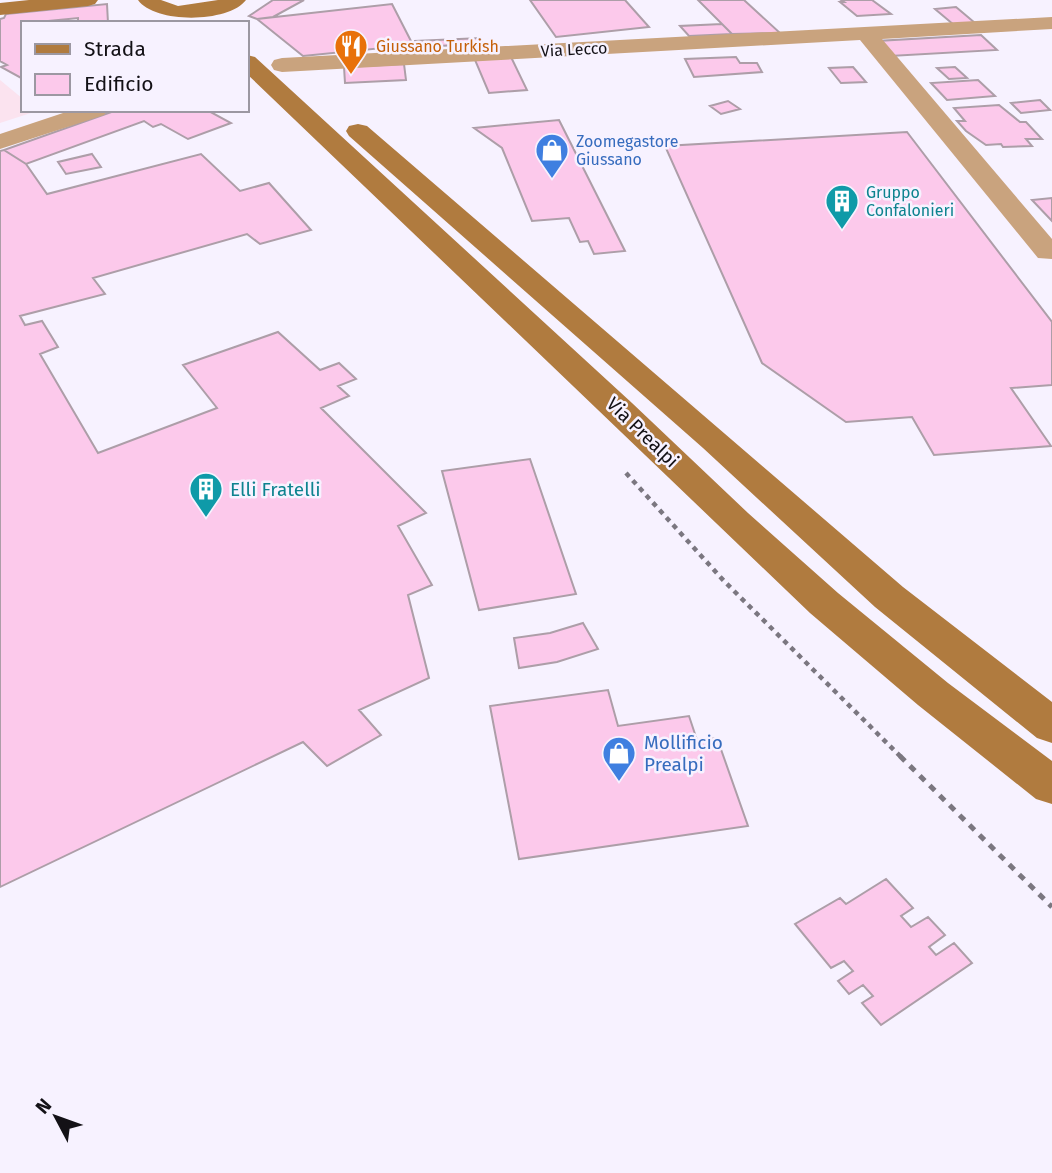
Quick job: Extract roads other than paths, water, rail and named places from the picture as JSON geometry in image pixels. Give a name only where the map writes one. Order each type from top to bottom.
[{"type":"main road","points":[[0,9],[82,1],[155,4],[202,10],[235,1]]},
{"type":"main road","points":[[233,21],[230,14],[235,1]]},
{"type":"main road","points":[[155,4],[193,21]]},
{"type":"main road","name":"Via Prealpi","points":[[248,39],[258,68],[735,522],[824,603],[933,694],[1052,786]]},
{"type":"main road","name":"Via Prealpi","points":[[258,68],[715,441],[889,597],[1052,726]]},
{"type":"street","name":"Via Lecco","points":[[258,68],[1052,23]]},
{"type":"street","points":[[866,33],[1048,252]]},
{"type":"street","points":[[0,142],[90,112]]},
{"type":"place","name":"Giussano Turkish","points":[[351,76]]},
{"type":"place","name":"Zoomegastore Giussano","points":[[552,180]]},
{"type":"place","name":"Gruppo Confalonieri","points":[[842,231]]},
{"type":"place","name":"Elli Fratelli","points":[[206,519]]},
{"type":"place","name":"Mollificio Prealpi","points":[[619,783]]}]
